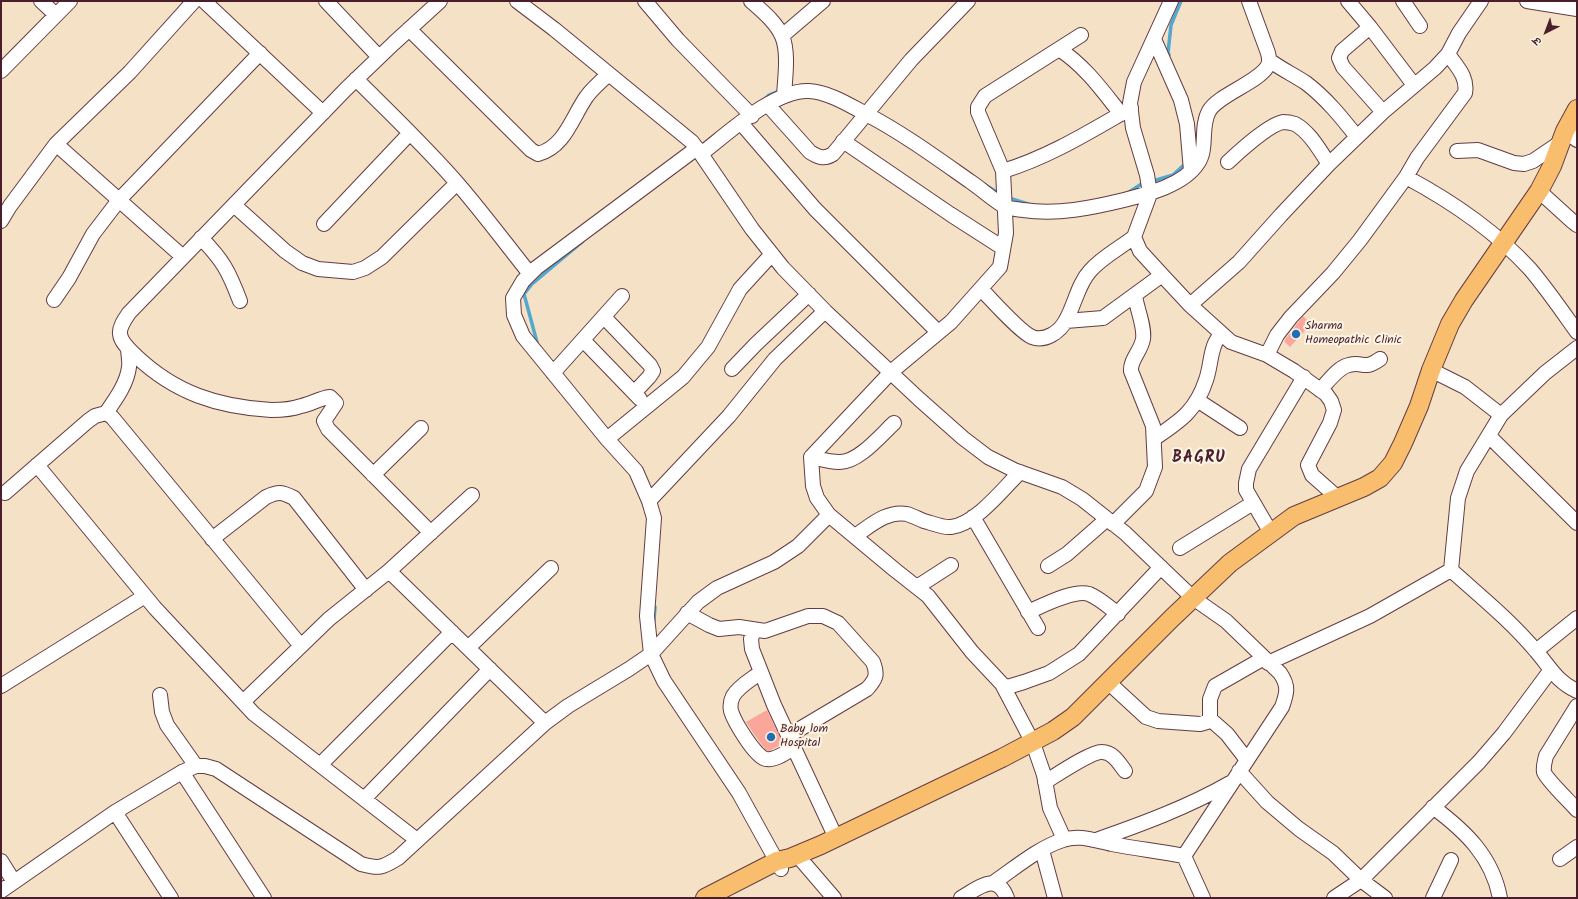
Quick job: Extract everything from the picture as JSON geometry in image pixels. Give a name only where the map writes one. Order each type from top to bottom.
[{"type":"main road","points":[[705,898],[836,838],[1033,743],[1072,717],[1230,563],[1294,516],[1364,487],[1380,478],[1393,463],[1404,442],[1450,324],[1464,300],[1540,191],[1568,138],[1577,110]]},
{"type":"main road","points":[[728,898],[786,861]]},
{"type":"street","points":[[41,1],[56,15]]},
{"type":"street","points":[[1,71],[70,1]]},
{"type":"street","points":[[1,221],[13,201],[56,144],[130,72],[194,1]]},
{"type":"street","points":[[204,1],[323,113]]},
{"type":"street","points":[[326,1],[379,57]]},
{"type":"street","points":[[430,533],[325,424],[324,420],[336,403],[330,397],[301,406],[273,410],[215,402],[183,390],[146,365],[122,341],[119,333],[122,324],[129,313],[201,238],[356,79],[408,29],[440,1]]},
{"type":"street","points":[[517,1],[692,142],[752,230],[783,268],[825,311],[963,438],[988,457],[1020,472],[1062,487],[1082,499],[1110,521],[1193,598],[1226,620],[1280,673],[1286,682],[1287,694],[1282,707],[1184,856]]},
{"type":"street","points":[[646,1],[746,120],[815,209],[938,332]]},
{"type":"street","points":[[751,1],[773,23],[782,36],[785,50],[784,96]]},
{"type":"street","points":[[782,36],[823,1]]},
{"type":"street","points":[[768,105],[810,152],[819,157],[828,157],[833,154],[911,60],[968,1]]},
{"type":"street","points":[[1003,170],[1023,165],[1047,155],[1126,111],[1130,103],[1134,82],[1171,1]]},
{"type":"street","points":[[834,898],[786,861],[739,794],[664,681],[651,654],[647,616],[654,518],[649,501],[636,471],[607,439],[523,336],[514,315],[513,298],[523,281],[536,268],[699,151],[768,105],[789,94],[810,91],[835,98],[866,114],[935,157],[1005,207],[1034,211],[1064,211],[1091,208],[1150,194],[1180,180],[1191,171],[1199,162],[1203,150],[1204,125],[1214,104],[1257,75],[1267,66],[1269,60],[1268,53],[1249,1]]},
{"type":"street","points":[[1348,1],[1370,27],[1414,85]]},
{"type":"street","points":[[1403,1],[1420,26]]},
{"type":"street","points":[[1190,305],[1239,262],[1329,164],[1383,112],[1435,68],[1448,54],[1458,33],[1481,1]]},
{"type":"street","points":[[1527,1],[1577,9]]},
{"type":"street","points":[[1370,27],[1342,51],[1339,58],[1343,67],[1383,112]]},
{"type":"street","points":[[408,29],[531,150],[538,154],[553,147],[562,137],[587,97],[609,74]]},
{"type":"street","points":[[1064,839],[1050,808],[1045,782],[1033,743],[1002,684],[972,652],[928,596],[829,515],[817,498],[813,486],[811,457],[891,372],[951,322],[1000,267],[1006,234],[1003,170],[978,112],[978,107],[985,96],[1081,35]]},
{"type":"street","points":[[1154,39],[1181,100],[1187,124],[1191,171]]},
{"type":"street","points":[[981,289],[1030,336],[1040,339],[1050,337],[1066,321],[1077,292],[1090,271],[1134,237],[1150,194],[1147,175],[1133,128],[1126,111],[1071,57],[1059,49]]},
{"type":"street","points":[[54,300],[69,278],[92,234],[119,200],[260,53]]},
{"type":"street","points":[[1267,354],[1277,335],[1291,317],[1360,240],[1406,177],[1417,158],[1465,93],[1467,85],[1465,78],[1448,54]]},
{"type":"street","points":[[1269,60],[1320,94],[1338,113],[1357,137]]},
{"type":"street","points":[[356,79],[457,183],[486,217],[530,274]]},
{"type":"street","points":[[1228,162],[1240,150],[1274,126],[1284,122],[1294,124],[1306,133],[1329,164]]},
{"type":"street","points":[[324,224],[410,133]]},
{"type":"street","points":[[1457,151],[1478,150],[1514,163],[1524,164],[1533,161],[1568,138]]},
{"type":"street","points":[[843,141],[950,214],[1003,248]]},
{"type":"street","points":[[56,144],[183,257]]},
{"type":"street","points":[[1406,177],[1440,195],[1504,243],[1530,269],[1555,300],[1577,332]]},
{"type":"street","points":[[234,205],[285,251],[302,263],[318,268],[352,272],[365,268],[382,257],[457,183]]},
{"type":"street","points":[[1540,191],[1577,225]]},
{"type":"street","points":[[1134,237],[1140,251],[1162,275],[1190,305],[1231,342],[1267,354],[1326,394],[1331,401],[1334,410],[1330,423],[1308,465],[1312,475],[1338,498]]},
{"type":"street","points":[[201,238],[222,262],[231,276],[240,301]]},
{"type":"street","points":[[607,439],[683,378],[708,347],[740,288],[772,254]]},
{"type":"street","points":[[1066,321],[1103,318],[1162,275]]},
{"type":"street","points":[[732,369],[809,294]]},
{"type":"street","points":[[554,373],[622,296]]},
{"type":"street","points":[[1048,566],[1067,554],[1146,491],[1155,467],[1153,426],[1130,366],[1139,352],[1143,339],[1143,328],[1134,296]]},
{"type":"street","points":[[649,501],[728,416],[774,359],[825,311]]},
{"type":"street","points":[[604,317],[650,364],[653,372],[634,393]]},
{"type":"street","points":[[1154,438],[1182,419],[1192,408],[1207,379],[1214,346],[1221,333]]},
{"type":"street","points":[[583,340],[648,406]]},
{"type":"street","points":[[5,493],[88,421],[95,416],[106,413],[119,393],[126,378],[129,367],[128,348]]},
{"type":"street","points":[[1451,570],[1458,498],[1468,471],[1501,415],[1545,373],[1577,348]]},
{"type":"street","points":[[1320,390],[1342,369],[1349,365],[1366,366],[1372,365],[1380,360]]},
{"type":"street","points":[[1431,370],[1465,387],[1501,415]]},
{"type":"street","points":[[1270,533],[1246,490],[1246,483],[1249,470],[1304,378]]},
{"type":"street","points":[[1197,400],[1240,428]]},
{"type":"street","points":[[106,413],[112,417],[301,646]]},
{"type":"street","points":[[811,457],[839,462],[847,461],[858,456],[894,423]]},
{"type":"street","points":[[373,475],[421,428]]},
{"type":"street","points":[[1489,436],[1577,523]]},
{"type":"street","points":[[37,465],[145,596],[254,714],[417,840]]},
{"type":"street","points":[[855,536],[878,520],[892,514],[906,514],[934,524],[950,527],[962,523],[980,512],[1020,472]]},
{"type":"street","points":[[212,539],[266,497],[276,492],[285,493],[294,498],[366,590]]},
{"type":"street","points":[[242,702],[329,619],[389,571],[472,495]]},
{"type":"street","points":[[1180,548],[1253,504]]},
{"type":"street","points":[[1,891],[115,812],[182,772],[196,766],[205,766],[216,769],[361,864],[372,867],[383,867],[398,858],[545,723],[651,654],[698,602],[717,588],[774,562],[798,546],[829,515]]},
{"type":"street","points":[[973,517],[1038,628]]},
{"type":"street","points":[[917,587],[951,565]]},
{"type":"street","points":[[1004,688],[1049,673],[1079,654],[1118,614],[1160,567]]},
{"type":"street","points":[[468,648],[551,568]]},
{"type":"street","points":[[1451,570],[1493,607],[1536,651],[1550,671],[1569,687],[1577,691]]},
{"type":"street","points":[[1385,898],[1361,880],[1333,853],[1299,829],[1267,802],[1239,771],[1227,734],[1210,719],[1210,699],[1215,686],[1266,660],[1370,616],[1451,570]]},
{"type":"street","points":[[389,571],[545,723]]},
{"type":"street","points":[[1028,612],[1056,600],[1078,594],[1088,594],[1118,614]]},
{"type":"street","points":[[1,686],[145,596]]},
{"type":"street","points":[[687,613],[709,626],[719,629],[739,627],[765,631],[808,616],[823,616],[838,623],[873,662],[876,670],[875,680],[867,689],[791,742],[774,759],[765,759],[756,753],[731,711],[730,704],[733,696],[739,688],[761,672]]},
{"type":"street","points":[[1536,651],[1577,618]]},
{"type":"street","points":[[754,630],[751,639],[752,649],[761,672],[791,742],[836,838]]},
{"type":"street","points":[[320,765],[452,632]]},
{"type":"street","points":[[364,799],[490,669]]},
{"type":"street","points":[[1334,898],[1361,880],[1479,762],[1504,733],[1550,671]]},
{"type":"street","points":[[1108,682],[1146,716],[1158,721],[1200,724],[1207,722],[1210,719]]},
{"type":"street","points":[[160,694],[162,712],[167,725],[196,766]]},
{"type":"street","points":[[1577,706],[1546,756],[1544,772],[1548,779],[1577,810]]},
{"type":"street","points":[[1045,782],[1091,755],[1101,751],[1109,753],[1117,759],[1125,771]]},
{"type":"street","points":[[1096,840],[1208,796],[1239,771]]},
{"type":"street","points":[[182,772],[264,898]]},
{"type":"street","points":[[1433,807],[1465,833],[1476,845],[1493,875],[1500,898]]},
{"type":"street","points":[[115,812],[171,898]]},
{"type":"street","points":[[961,898],[986,884],[993,883],[1042,850],[1064,839],[1076,838],[1096,840],[1111,844],[1184,856]]},
{"type":"street","points":[[1560,859],[1577,847]]},
{"type":"street","points":[[1042,850],[1055,898]]},
{"type":"street","points":[[1184,856],[1203,898]]},
{"type":"street","points":[[1433,898],[1451,860]]},
{"type":"street","points":[[1,861],[14,882]]},
{"type":"street","points":[[993,883],[1000,886],[1005,891],[1007,898]]},
{"type":"building","points":[[1303,316],[1311,324],[1290,347],[1284,341]]},
{"type":"building","points":[[767,710],[783,744],[769,751],[766,750],[758,740],[746,722]]},
{"type":"waterway","points":[[1169,55],[1171,25],[1181,1]]},
{"type":"waterway","points":[[765,99],[769,95],[779,91]]},
{"type":"waterway","points":[[1195,135],[1197,145]]},
{"type":"waterway","points":[[1153,181],[1173,175],[1186,163]]},
{"type":"waterway","points":[[1126,194],[1143,183]]},
{"type":"waterway","points":[[984,184],[998,193]]},
{"type":"waterway","points":[[1009,198],[1028,204]]},
{"type":"waterway","points":[[538,346],[524,294],[532,284],[582,242]]},
{"type":"waterway","points":[[654,621],[655,607]]},
{"type":"place","name":"Sharma Homeopathic Clinic","points":[[1296,334]]},
{"type":"place","name":"Baby lom Hospital","points":[[771,737]]},
{"type":"district","name":"BAGRU","points":[[1199,459]]}]
